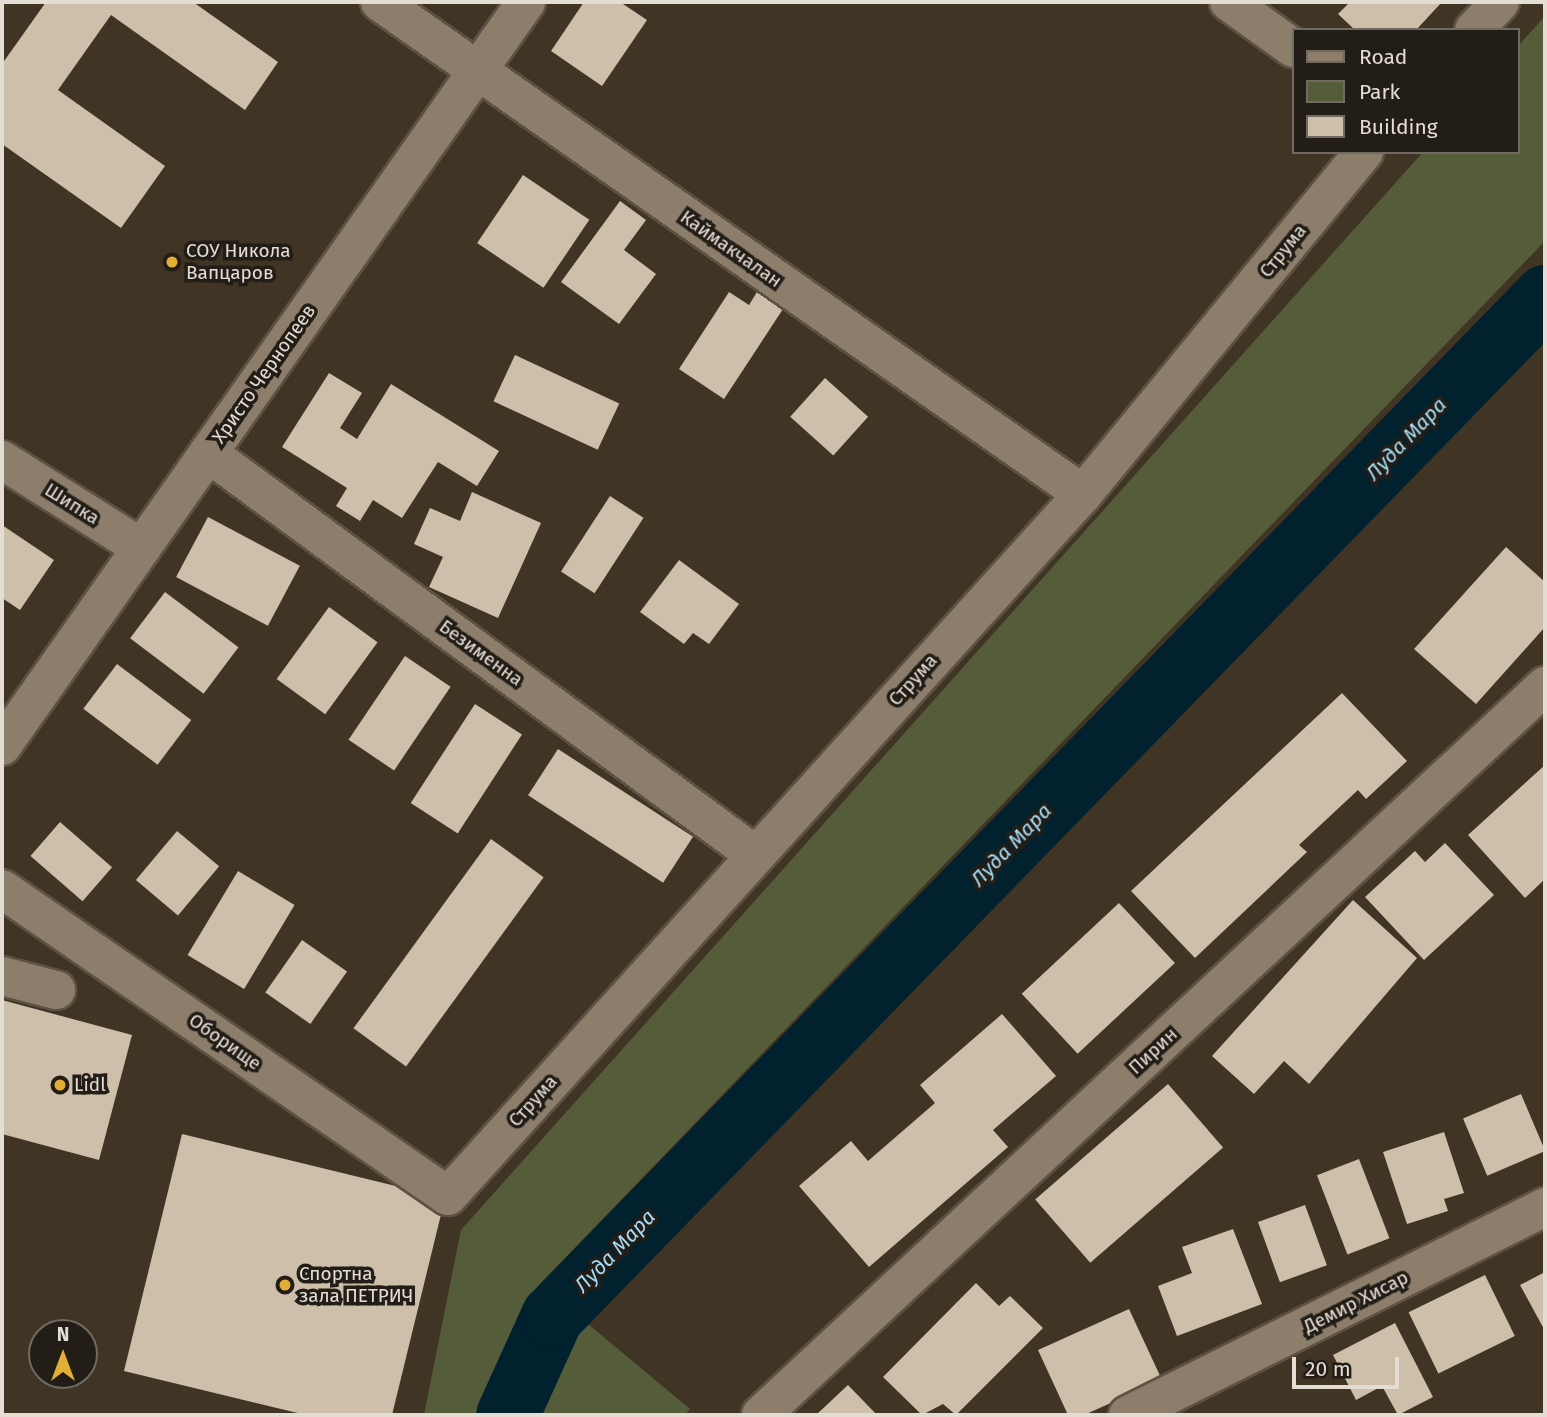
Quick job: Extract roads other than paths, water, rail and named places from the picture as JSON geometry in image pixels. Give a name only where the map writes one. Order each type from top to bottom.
[{"type":"street","name":"Каймакчалан","points":[[380,2],[476,72],[1083,494]]},
{"type":"street","name":"Христо Чернопеев","points":[[2,746],[526,2]]},
{"type":"street","points":[[1229,2],[1292,47]]},
{"type":"street","points":[[1476,28],[1500,2]]},
{"type":"street","name":"Струма","points":[[449,1196],[754,854],[1083,494],[1362,154]]},
{"type":"street","name":"Безименна","points":[[208,453],[754,854]]},
{"type":"street","name":"Шипка","points":[[2,460],[142,548]]},
{"type":"street","name":"Пирин","points":[[761,1415],[1545,686]]},
{"type":"street","name":"Оборище","points":[[2,888],[449,1196]]},
{"type":"street","points":[[2,976],[56,990]]},
{"type":"street","name":"Демир Хисар","points":[[1128,1415],[1545,1207]]},
{"type":"waterway","name":"Луда Мара","points":[[507,1415],[552,1316],[1545,296]]},
{"type":"place","name":"СОУ Никола Вапцаров","points":[[172,262]]},
{"type":"place","name":"Lidl","points":[[60,1085]]},
{"type":"place","name":"Спортна зала ПЕТРИЧ","points":[[285,1285]]}]
